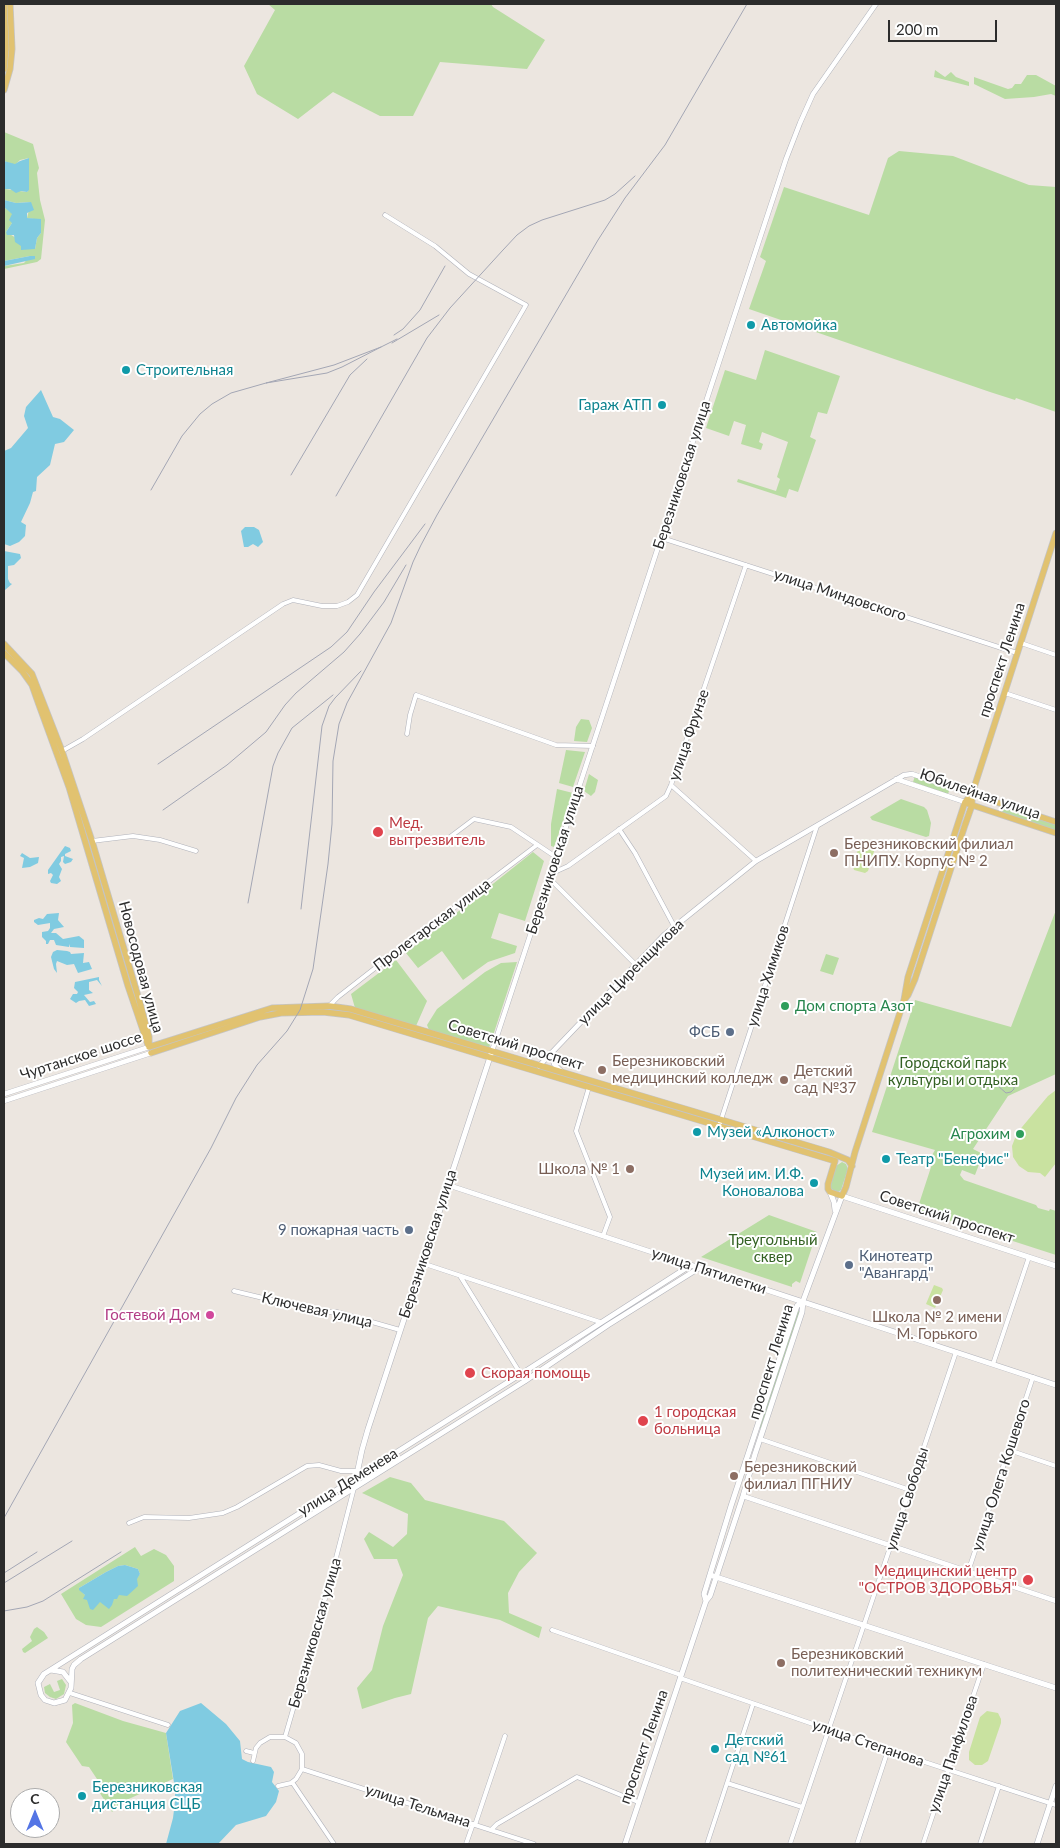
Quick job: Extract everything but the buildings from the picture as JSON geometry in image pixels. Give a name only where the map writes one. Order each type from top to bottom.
[{"type":"main road","points":[[4,4],[6,48],[4,69]]},
{"type":"main road","points":[[4,90],[10,69],[12,49],[10,4]]},
{"type":"main road","name":"проспект Ленина","points":[[904,1000],[914,979],[972,805],[972,794],[1056,536]]},
{"type":"main road","name":"Новосодовая улица","points":[[4,644],[32,674],[62,751],[92,841],[140,1003],[150,1050]]},
{"type":"main road","name":"Новосодовая улица","points":[[4,653],[22,671],[32,686],[38,702],[69,787],[131,994],[150,1050]]},
{"type":"main road","name":"проспект Ленина","points":[[713,1576],[743,1496],[802,1312],[803,1301],[852,1166],[904,1000],[908,977],[965,802],[972,794]]},
{"type":"main road","name":"Юбилейная улица","points":[[972,794],[1056,822]]},
{"type":"main road","name":"Юбилейная улица","points":[[965,802],[1056,833]]},
{"type":"main road","name":"Чуртанское шоссе","points":[[150,1050],[280,1006]]},
{"type":"main road","name":"Советский проспект","points":[[280,1006],[329,1006],[351,1009],[590,1087],[844,1158],[852,1166]]},
{"type":"main road","points":[[323,1012],[329,1006]]},
{"type":"main road","name":"Советский проспект","points":[[260,1018],[281,1012],[323,1012],[350,1015],[491,1054],[540,1065],[836,1161]]},
{"type":"main road","name":"Чуртанское шоссе","points":[[150,1050],[260,1018]]},
{"type":"main road","name":"Березниковская улица","points":[[354,1488],[362,1450],[491,1054]]},
{"type":"main road","points":[[836,1161],[855,1152]]},
{"type":"main road","name":"проспект Ленина","points":[[834,1216],[835,1206],[828,1184],[836,1161]]},
{"type":"main road","name":"Советский проспект","points":[[830,1192],[1056,1266]]},
{"type":"main road","name":"улица Пятилетки","points":[[691,1265],[1056,1385]]},
{"type":"main road","name":"улица Деменева","points":[[51,1670],[357,1474],[521,1374],[691,1265]]},
{"type":"main road","name":"улица Деменева","points":[[71,1684],[72,1669],[81,1659],[526,1381],[608,1325],[699,1268]]},
{"type":"main road","points":[[644,1294],[649,1300]]},
{"type":"main road","name":"проспект Ленина","points":[[625,1844],[706,1600],[710,1596],[713,1576],[790,1328],[798,1306],[803,1301]]},
{"type":"main road","points":[[713,1576],[1056,1688]]},
{"type":"main road","points":[[51,1670],[63,1672],[71,1684],[70,1693],[65,1700],[56,1703],[49,1702],[41,1695],[38,1687],[39,1680],[51,1670]]},
{"type":"main road","points":[[1037,1844],[1054,1804],[1056,1786]]},
{"type":"street","name":"Березниковская улица","points":[[491,1054],[786,158],[813,94],[876,4]]},
{"type":"street","points":[[62,751],[83,739],[284,604],[293,600],[322,606],[336,606],[348,602],[357,595],[526,305],[469,274],[435,246],[385,216]]},
{"type":"street","name":"улица Миндовского","points":[[662,538],[1017,653]]},
{"type":"street","name":"улица Фрунзе","points":[[549,878],[666,796],[672,785],[746,565]]},
{"type":"street","points":[[1021,643],[1056,655]]},
{"type":"street","points":[[1004,693],[1056,710]]},
{"type":"street","points":[[407,734],[416,695],[554,745],[593,746]]},
{"type":"street","name":"улица Циренщикова","points":[[534,1070],[674,926],[756,861],[904,775],[912,774],[972,794]]},
{"type":"street","name":"Юбилейная улица","points":[[896,779],[965,802]]},
{"type":"street","points":[[672,785],[756,861]]},
{"type":"street","points":[[442,842],[474,819],[511,828],[556,857]]},
{"type":"street","name":"улица Химиков","points":[[720,1123],[817,826]]},
{"type":"street","points":[[619,830],[636,853],[674,926]]},
{"type":"street","points":[[92,841],[132,836],[160,840],[196,851]]},
{"type":"street","name":"Пролетарская улица","points":[[329,1006],[388,958],[538,845]]},
{"type":"street","points":[[549,878],[636,965]]},
{"type":"street","name":"Чуртанское шоссе","points":[[4,1094],[150,1050]]},
{"type":"street","name":"Чуртанское шоссе","points":[[4,1101],[150,1050]]},
{"type":"street","points":[[551,1053],[554,1064],[562,1072]]},
{"type":"street","points":[[590,1087],[576,1131],[610,1217],[603,1236]]},
{"type":"street","name":"улица Пятилетки","points":[[448,1185],[691,1265]]},
{"type":"street","points":[[993,1364],[1029,1257]]},
{"type":"street","points":[[422,1263],[600,1322]]},
{"type":"street","points":[[460,1276],[526,1381]]},
{"type":"street","name":"Ключевая улица","points":[[234,1291],[321,1312],[337,1312],[400,1330]]},
{"type":"street","name":"улица Свободы","points":[[790,1844],[956,1352]]},
{"type":"street","name":"улица Олега Кошевого","points":[[968,1572],[1033,1377]]},
{"type":"street","points":[[760,1439],[910,1490]]},
{"type":"street","points":[[1008,1450],[1056,1466]]},
{"type":"street","points":[[129,1523],[144,1516],[189,1518],[224,1513],[312,1464],[357,1474]]},
{"type":"street","name":"Березниковская улица","points":[[285,1736],[329,1585],[354,1488]]},
{"type":"street","points":[[743,1496],[1056,1601]]},
{"type":"street","name":"улица Степанова","points":[[552,1630],[753,1704],[1054,1804]]},
{"type":"street","name":"улица Панфилова","points":[[923,1844],[984,1664]]},
{"type":"street","points":[[70,1693],[168,1725]]},
{"type":"street","points":[[706,1844],[753,1704]]},
{"type":"street","points":[[253,1761],[254,1753],[260,1743],[266,1739],[285,1736],[296,1743],[300,1748],[303,1762],[300,1773],[292,1782],[278,1786]]},
{"type":"street","points":[[466,1844],[505,1736]]},
{"type":"street","points":[[246,1750],[254,1753]]},
{"type":"street","points":[[857,1844],[888,1750]]},
{"type":"street","name":"улица Тельмана","points":[[302,1768],[534,1844]]},
{"type":"street","points":[[491,1830],[497,1824],[577,1777],[638,1802]]},
{"type":"street","points":[[292,1782],[334,1844]]},
{"type":"street","points":[[727,1783],[802,1808]]},
{"type":"street","points":[[980,1844],[999,1786]]},
{"type":"green space","points":[[268,4],[491,4],[545,40],[527,69],[440,62],[413,116],[380,116],[333,92],[298,119],[257,94],[244,66],[275,10]]},
{"type":"green space","points":[[935,70],[945,77],[951,72],[956,77],[969,82],[969,86],[934,77]]},
{"type":"green space","points":[[1027,75],[1036,75],[1056,86],[1056,96],[1051,94],[1005,99],[974,84],[974,77],[1008,89],[1012,88],[1015,84],[1021,84]]},
{"type":"green space","points":[[4,132],[33,144],[39,168],[37,173],[40,200],[45,220],[41,259],[37,262],[4,269],[4,266],[24,263],[30,256],[4,261],[4,207],[12,213],[12,223],[6,232],[35,249],[37,238],[41,233],[41,220],[27,218],[31,202],[16,203],[4,200],[4,187],[5,189],[27,192],[29,189],[29,158],[20,160],[15,165],[4,161]]},
{"type":"green space","points":[[899,151],[953,156],[1029,185],[1056,187],[1056,412],[1016,398],[1015,400],[990,392],[749,309],[766,261],[760,257],[784,187],[869,215],[888,158]]},
{"type":"green space","points":[[765,350],[840,376],[827,414],[818,412],[810,437],[816,440],[798,492],[789,489],[786,498],[737,482],[738,479],[776,491],[780,479],[777,477],[788,442],[762,432],[759,442],[763,444],[761,450],[741,444],[746,425],[734,421],[729,436],[706,428],[725,370],[756,380]]},
{"type":"green space","points":[[581,719],[589,720],[592,728],[587,742],[574,741],[576,727]]},
{"type":"green space","points":[[566,750],[585,752],[573,787],[559,783]]},
{"type":"green space","points":[[589,774],[598,780],[595,792],[591,796],[584,791]]},
{"type":"green space","points":[[915,776],[950,788],[948,794],[913,782]]},
{"type":"green space","points":[[557,789],[573,793],[554,847],[551,846],[551,824]]},
{"type":"green space","points":[[901,799],[924,807],[927,810],[931,823],[929,836],[926,837],[872,820],[870,817]]},
{"type":"green space","points":[[1002,806],[1056,825],[1056,831],[1000,812]]},
{"type":"green space","points":[[865,839],[875,842],[876,845],[868,871],[865,873],[854,870],[853,866],[861,840]]},
{"type":"green space","points":[[533,852],[544,861],[525,921],[499,913],[491,938],[517,946],[515,953],[488,962],[463,980],[442,951],[418,968],[406,953]]},
{"type":"green space","name":"Городской парк культуры и отдыха","points":[[1056,910],[1056,1074],[1008,1096],[973,1149],[983,1154],[975,1175],[962,1170],[960,1175],[964,1180],[1036,1205],[1038,1208],[1056,1211],[1056,1255],[917,1210],[933,1161],[931,1157],[935,1150],[872,1132],[915,1000],[1011,1027]]},
{"type":"green space","points":[[826,954],[839,958],[833,975],[820,971]]},
{"type":"green space","points":[[396,960],[427,1001],[416,1026],[355,1008],[351,994]]},
{"type":"green space","points":[[517,962],[489,1048],[429,1030],[427,1025],[437,1009],[485,972],[501,963]]},
{"type":"green space","points":[[1056,1090],[1056,1163],[1045,1177],[1040,1173],[1028,1172],[1019,1166],[1013,1157],[1012,1146],[1017,1133],[1048,1096]]},
{"type":"green space","points":[[842,1162],[846,1164],[848,1169],[841,1190],[838,1192],[831,1189],[830,1185],[836,1166]]},
{"type":"green space","name":"Треугольный сквер","points":[[769,1215],[817,1232],[800,1283],[796,1281],[792,1284],[792,1287],[701,1257]]},
{"type":"green space","points":[[934,1285],[943,1290],[935,1308],[926,1304]]},
{"type":"green space","points":[[798,1311],[800,1312],[761,1428],[759,1428]]},
{"type":"green space","points":[[390,1477],[411,1483],[425,1500],[504,1521],[537,1553],[519,1572],[508,1593],[509,1613],[542,1627],[539,1638],[500,1620],[438,1606],[428,1618],[411,1694],[362,1709],[357,1688],[372,1670],[383,1626],[403,1575],[397,1559],[374,1559],[364,1539],[369,1532],[393,1547],[407,1534],[408,1514],[362,1493]]},
{"type":"green space","points":[[135,1547],[141,1556],[154,1549],[166,1555],[174,1566],[174,1581],[101,1627],[86,1625],[76,1619],[61,1594]],"holes":[[[125,1565],[138,1569],[140,1574],[137,1578],[114,1599],[103,1603],[85,1595],[79,1588],[118,1566]]]},
{"type":"green space","points":[[37,1627],[48,1638],[25,1653],[23,1652],[22,1649],[32,1641],[30,1637]]},
{"type":"green space","points":[[62,1679],[66,1685],[64,1694],[56,1699],[45,1693],[44,1687],[50,1684],[54,1692],[60,1690],[57,1681]]},
{"type":"green space","points":[[75,1703],[123,1721],[166,1733],[173,1779],[122,1802],[112,1812],[96,1787],[97,1779],[89,1767],[82,1766],[66,1742],[73,1723],[72,1705]]},
{"type":"green space","points":[[987,1711],[998,1713],[1001,1723],[988,1761],[982,1765],[975,1765],[969,1760],[969,1752],[980,1717]]},
{"type":"water","points":[[29,158],[29,190],[16,193],[10,189],[5,189],[4,161],[15,164]]},
{"type":"water","points":[[4,200],[16,203],[31,202],[34,210],[27,213],[27,218],[41,219],[41,233],[37,238],[35,249],[21,250],[21,246],[15,242],[14,235],[7,235],[6,232],[12,223],[9,220],[12,214],[4,207]]},
{"type":"water","points":[[35,256],[35,259],[4,266],[4,261]]},
{"type":"water","points":[[41,390],[53,417],[60,419],[74,430],[64,442],[55,444],[50,465],[37,477],[36,491],[33,492],[21,522],[26,525],[25,536],[19,542],[10,546],[4,544],[4,451],[11,448],[28,428],[24,416],[26,407]]},
{"type":"water","points":[[245,527],[254,527],[259,530],[263,542],[258,547],[253,544],[244,547],[241,531]]},
{"type":"water","points":[[4,551],[20,554],[21,558],[14,565],[8,566],[8,579],[12,584],[5,590],[4,590]]},
{"type":"water","points":[[65,846],[70,848],[71,851],[65,854],[65,856],[73,859],[65,864],[63,862],[64,856],[61,857],[59,864],[62,869],[59,877],[61,881],[57,884],[51,883],[53,875],[51,873],[48,874],[48,870]]},
{"type":"water","points":[[22,853],[30,858],[39,857],[38,863],[22,868],[24,858],[20,856]]},
{"type":"water","points":[[59,913],[58,920],[64,927],[54,929],[51,933],[56,933],[63,939],[79,936],[84,940],[84,948],[70,947],[69,944],[69,947],[56,945],[54,940],[50,940],[46,944],[42,937],[42,932],[48,931],[50,923],[38,925],[34,920],[43,919],[47,914]]},
{"type":"water","points":[[57,950],[67,951],[71,954],[84,953],[83,963],[89,962],[92,969],[78,973],[74,964],[67,965],[57,961],[57,973],[51,957],[53,952]]},
{"type":"water","points":[[99,977],[102,986],[97,980],[89,982],[89,990],[93,993],[84,995],[90,1002],[94,1001],[96,1004],[89,1006],[85,1000],[76,1003],[70,999],[73,994],[78,992],[74,988],[75,982]]},
{"type":"water","points":[[125,1565],[138,1569],[140,1574],[137,1579],[138,1586],[127,1596],[119,1595],[117,1599],[114,1599],[109,1609],[100,1602],[93,1610],[90,1609],[87,1600],[83,1599],[85,1595],[79,1588],[118,1566]]},
{"type":"water","points":[[201,1703],[226,1724],[240,1741],[242,1759],[271,1767],[274,1772],[272,1782],[279,1791],[276,1802],[266,1816],[236,1825],[218,1844],[166,1844],[173,1818],[175,1789],[166,1733],[180,1711]]},
{"type":"railway","points":[[4,1518],[211,1148],[236,1098],[257,1065],[287,1031],[300,1010],[313,969],[328,864],[332,824],[333,761],[339,724],[347,703],[391,623],[421,545],[598,240],[625,198],[665,145],[747,4]]},
{"type":"railway","points":[[336,496],[427,338],[450,308],[517,235],[529,226],[542,220],[605,200],[615,194],[635,176]]},
{"type":"railway","points":[[394,335],[403,329],[420,310],[445,266]]},
{"type":"railway","points":[[392,343],[439,315]]},
{"type":"railway","points":[[381,347],[334,365],[266,383],[327,373],[342,367],[397,339]]},
{"type":"railway","points":[[291,475],[350,375],[367,359]]},
{"type":"railway","points":[[151,490],[182,436],[200,414],[212,404],[231,393],[266,383]]},
{"type":"railway","points":[[158,764],[331,647],[347,632],[374,592],[425,524]]},
{"type":"railway","points":[[163,810],[227,765],[266,732],[296,693],[344,652],[360,634],[384,602],[406,565]]},
{"type":"railway","points":[[301,909],[322,726],[329,706],[361,671]]},
{"type":"railway","points":[[248,903],[273,766],[278,753],[292,728],[333,695]]},
{"type":"railway","points":[[1003,1076],[1014,1084],[1014,1089],[1011,1092],[1006,1093],[997,1085],[997,1081],[1003,1076]]},
{"type":"railway","points":[[4,1583],[72,1541]]},
{"type":"railway","points":[[4,1573],[37,1552]]},
{"type":"railway","points":[[4,1611],[27,1607],[43,1601],[121,1552]]},
{"type":"place","name":"Автомойка","points":[[751,325]]},
{"type":"place","name":"Строительная","points":[[126,370]]},
{"type":"place","name":"Гараж АТП","points":[[662,405]]},
{"type":"place","name":"Мед. вытрезвитель","points":[[378,832]]},
{"type":"place","name":"Березниковский филиал ПНИПУ. Корпус № 2","points":[[834,853]]},
{"type":"place","name":"Дом спорта Азот","points":[[785,1006]]},
{"type":"place","name":"ФСБ","points":[[730,1032]]},
{"type":"place","name":"Березниковский медицинский колледж","points":[[602,1070]]},
{"type":"place","name":"Детский сад №37","points":[[784,1080]]},
{"type":"place","name":"Музей «Алконост»","points":[[697,1132]]},
{"type":"place","name":"Агрохим","points":[[1020,1134]]},
{"type":"place","name":"Театр \"Бенефис\"","points":[[886,1159]]},
{"type":"place","name":"Школа № 1","points":[[630,1169]]},
{"type":"place","name":"Музей им. И.Ф. Коновалова","points":[[814,1183]]},
{"type":"place","name":"9 пожарная часть","points":[[409,1230]]},
{"type":"place","name":"Кинотеатр \"Авангард\"","points":[[849,1265]]},
{"type":"place","name":"Школа № 2 имени М. Горького","points":[[937,1300]]},
{"type":"place","name":"Гостевой Дом","points":[[210,1315]]},
{"type":"place","name":"Скорая помощь","points":[[470,1373]]},
{"type":"place","name":"1 городская больница","points":[[643,1421]]},
{"type":"place","name":"Березниковский филиал ПГНИУ","points":[[734,1476]]},
{"type":"place","name":"Медицинский центр \"ОСТРОВ ЗДОРОВЬЯ\"","points":[[1028,1580]]},
{"type":"place","name":"Березниковский политехнический техникум","points":[[781,1663]]},
{"type":"place","name":"Детский сад №61","points":[[715,1749]]},
{"type":"place","name":"Березниковская дистанция СЦБ","points":[[82,1796]]}]
